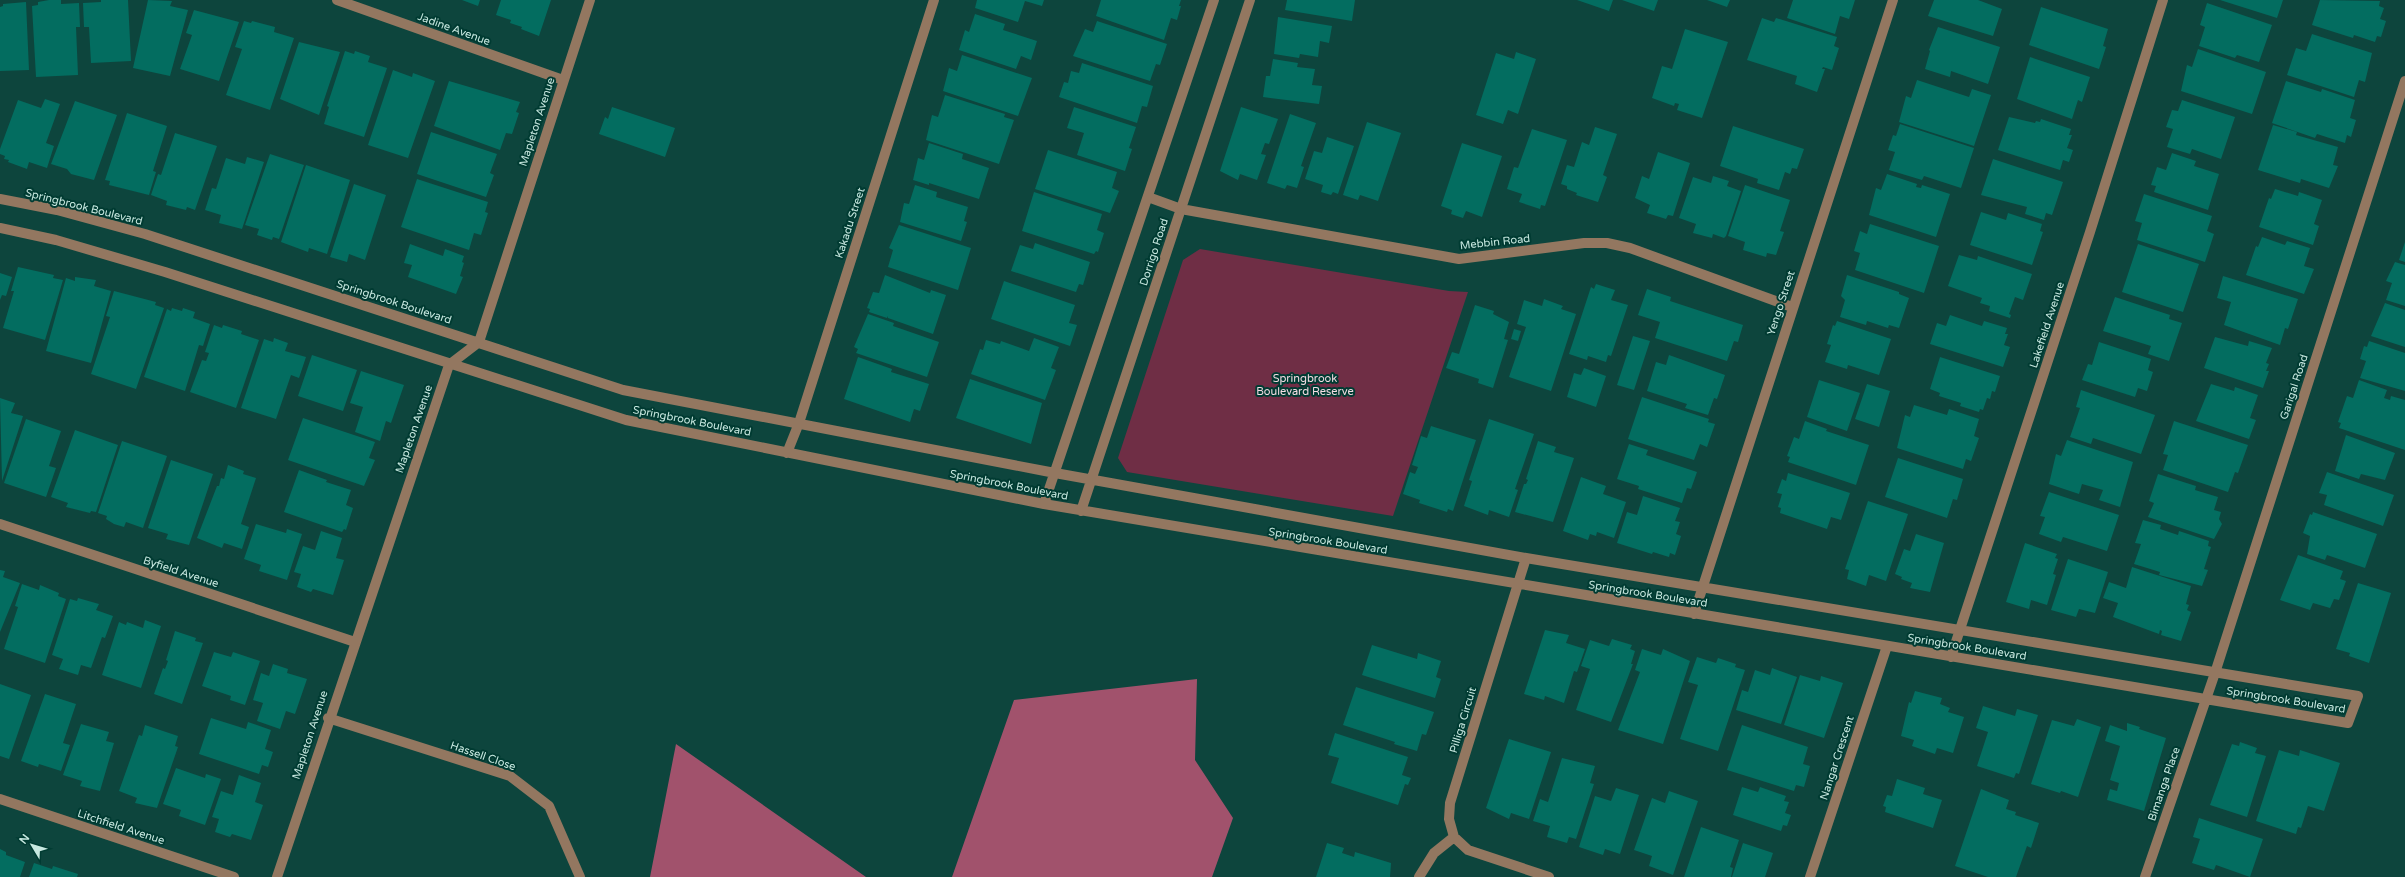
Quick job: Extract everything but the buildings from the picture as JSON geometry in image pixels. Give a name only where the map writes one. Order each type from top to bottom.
[{"type":"street","name":"Jadine Avenue","points":[[337,0],[563,80]]},
{"type":"street","name":"Mapleton Avenue","points":[[479,342],[590,0]]},
{"type":"street","name":"Kakadu Street","points":[[787,453],[799,423],[934,0]]},
{"type":"street","name":"Dorrigo Road","points":[[1044,504],[1214,0]]},
{"type":"street","name":"Dorrigo Road","points":[[1081,511],[1250,0]]},
{"type":"street","name":"Yengo Street","points":[[1694,614],[1792,307],[1893,0]]},
{"type":"street","name":"Lakefield Avenue","points":[[1951,657],[1961,630],[2162,0]]},
{"type":"street","name":"Garigal Road","points":[[2206,699],[2405,81]]},
{"type":"street","name":"Mebbin Road","points":[[1148,197],[1181,209],[1459,258],[1584,243],[1607,243],[1630,248],[1792,307]]},
{"type":"street","name":"Springbrook Boulevard","points":[[0,198],[57,210],[145,234],[623,390],[1091,480],[1526,558],[2358,696],[2348,723],[1081,511],[787,453],[626,420],[448,365],[331,324],[165,272],[56,240],[0,228]]},
{"type":"street","points":[[448,365],[479,342]]},
{"type":"street","name":"Mapleton Avenue","points":[[276,877],[328,718],[448,365]]},
{"type":"street","name":"Byfield Avenue","points":[[0,524],[355,642]]},
{"type":"street","name":"Pilliga Circuit","points":[[1454,838],[1449,824],[1450,803],[1526,558]]},
{"type":"street","name":"Nangar Crescent","points":[[1810,877],[1887,646]]},
{"type":"street","name":"Bimanga Place","points":[[2145,877],[2206,699]]},
{"type":"street","name":"Hassell Close","points":[[328,718],[510,776],[549,806],[580,877]]},
{"type":"street","name":"Litchfield Avenue","points":[[0,799],[234,877]]},
{"type":"street","points":[[1419,877],[1434,853],[1454,838],[1468,850],[1549,877]]},
{"type":"green space","name":"Springbrook Boulevard Reserve","points":[[1200,249],[1449,291],[1468,292],[1393,516],[1127,472],[1118,458],[1183,260]]},
{"type":"shaded area","points":[[1197,679],[1195,760],[1233,818],[1212,877],[952,877],[1014,700]]},
{"type":"shaded area","points":[[676,744],[866,877],[650,877]]}]
